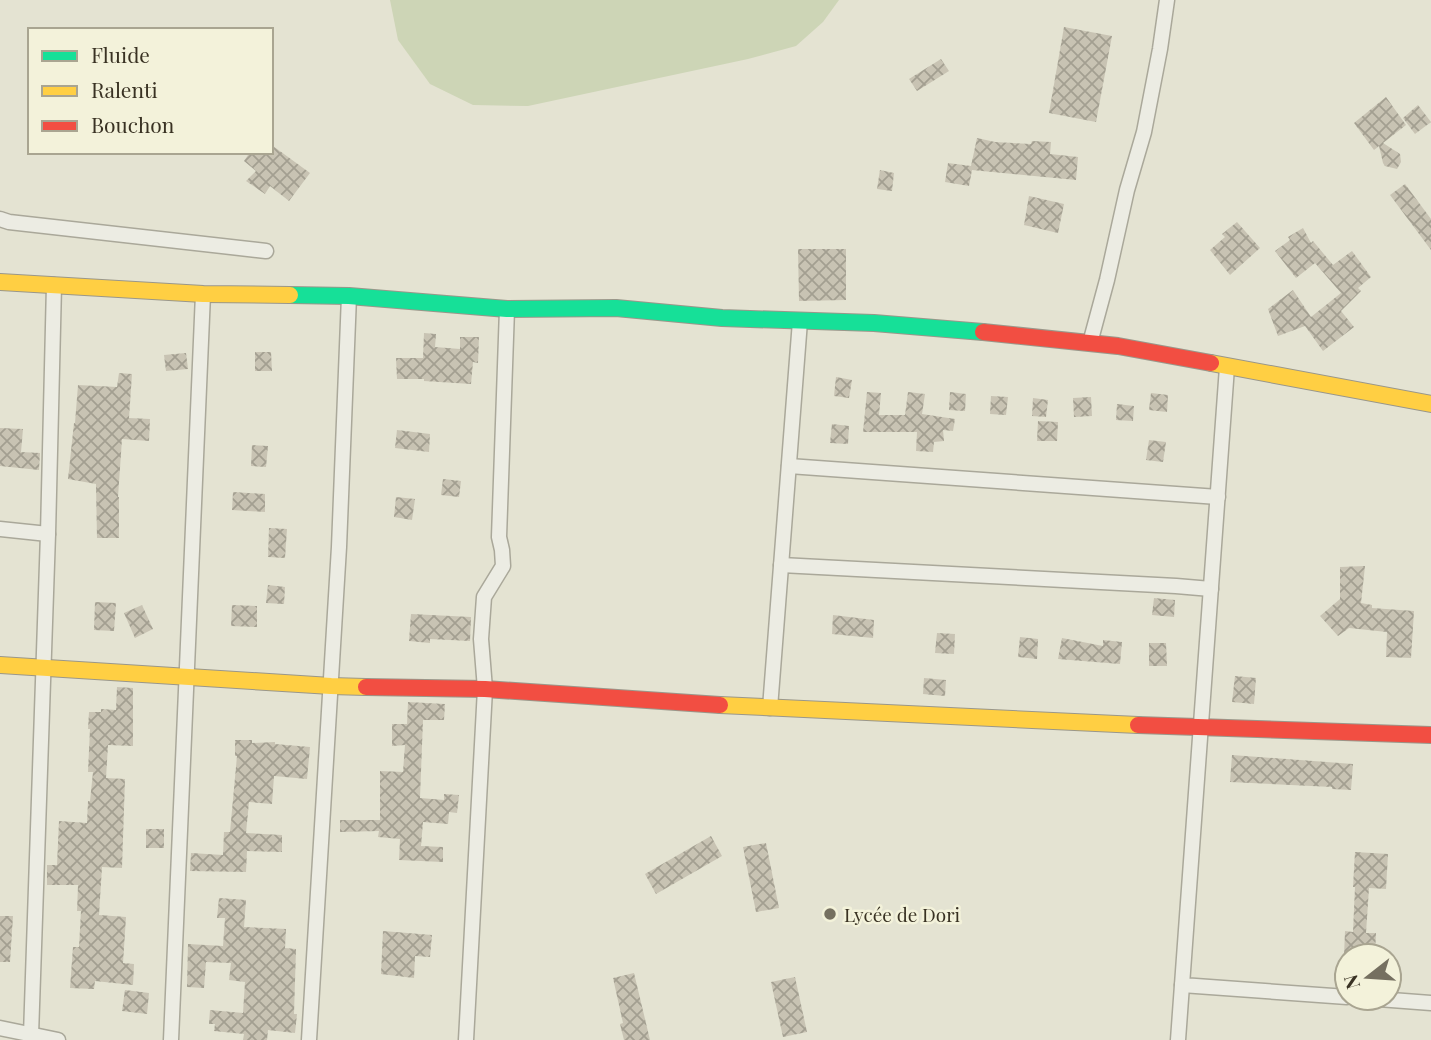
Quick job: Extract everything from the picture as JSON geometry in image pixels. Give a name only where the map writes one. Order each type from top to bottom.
[{"type":"street","points":[[1090,343],[1144,132],[1167,0]]},
{"type":"street","points":[[0,219],[266,251]]},
{"type":"street","points":[[0,282],[203,294],[349,296],[507,309],[616,307],[722,318],[874,323],[1012,334],[1118,346],[1431,404]]},
{"type":"street","points":[[31,1035],[54,285]]},
{"type":"street","points":[[171,1040],[203,294]]},
{"type":"street","points":[[309,1040],[339,547],[349,296]]},
{"type":"street","points":[[466,1040],[485,690],[481,639],[484,597],[503,566],[499,537],[507,309]]},
{"type":"street","points":[[770,708],[800,321]]},
{"type":"street","points":[[1178,1040],[1227,367]]},
{"type":"street","points":[[789,466],[1218,497]]},
{"type":"street","points":[[0,529],[48,534]]},
{"type":"street","points":[[781,565],[1211,589]]},
{"type":"street","points":[[0,665],[331,686],[485,690],[770,708],[1201,728],[1431,734]]},
{"type":"street","points":[[1182,985],[1333,996]]},
{"type":"street","points":[[1403,1001],[1431,1003]]},
{"type":"street","points":[[0,1028],[58,1040]]},
{"type":"green space","points":[[390,0],[839,0],[823,22],[796,46],[748,59],[528,106],[473,105],[430,84],[398,40]]},
{"type":"building","points":[[1064,27],[1112,36],[1096,122],[1049,113]]},
{"type":"building","points":[[941,59],[949,71],[917,91],[909,79]]},
{"type":"building","points":[[1386,97],[1406,125],[1383,143],[1400,154],[1401,162],[1397,169],[1385,166],[1379,146],[1374,150],[1354,123]]},
{"type":"building","points":[[1418,105],[1431,122],[1415,134],[1403,118]]},
{"type":"building","points":[[977,138],[1031,144],[1032,141],[1051,142],[1050,154],[1078,157],[1076,180],[972,170],[969,186],[945,182],[948,163],[971,166]]},
{"type":"building","points":[[273,146],[310,173],[289,201],[270,186],[265,194],[246,181],[256,171],[244,161],[249,154],[273,154]]},
{"type":"building","points":[[880,170],[894,173],[892,191],[877,189]]},
{"type":"building","points":[[1405,184],[1431,219],[1431,250],[1390,195]]},
{"type":"building","points":[[1029,196],[1064,204],[1058,233],[1024,225]]},
{"type":"building","points":[[1237,222],[1260,248],[1230,275],[1210,250],[1225,237],[1222,234]]},
{"type":"building","points":[[1303,228],[1311,243],[1313,241],[1333,265],[1352,251],[1371,277],[1358,288],[1361,291],[1341,311],[1354,327],[1323,351],[1305,326],[1278,336],[1268,309],[1293,290],[1311,317],[1341,293],[1315,263],[1296,278],[1275,251],[1290,240],[1288,237]]},
{"type":"building","points":[[798,249],[846,249],[846,300],[799,301]]},
{"type":"building","points":[[424,333],[436,334],[435,347],[460,349],[460,337],[479,337],[478,363],[473,362],[471,384],[397,379],[396,358],[423,358]]},
{"type":"building","points":[[255,352],[271,352],[272,371],[255,371]]},
{"type":"building","points":[[186,353],[188,369],[166,371],[164,355]]},
{"type":"building","points":[[119,373],[132,374],[129,418],[150,419],[149,441],[122,439],[118,497],[119,538],[97,538],[96,484],[68,479],[78,385],[117,387]]},
{"type":"building","points":[[836,377],[852,380],[849,398],[834,396]]},
{"type":"building","points":[[867,392],[881,393],[879,415],[905,415],[908,392],[925,394],[922,414],[955,419],[953,431],[943,430],[944,441],[934,442],[933,452],[916,451],[917,432],[863,432]]},
{"type":"building","points":[[950,392],[966,394],[965,411],[949,410]]},
{"type":"building","points":[[1151,393],[1168,395],[1167,412],[1149,410]]},
{"type":"building","points":[[991,396],[1008,397],[1006,415],[990,414]]},
{"type":"building","points":[[1091,397],[1092,416],[1074,417],[1073,398]]},
{"type":"building","points":[[1033,398],[1048,400],[1046,417],[1032,416]]},
{"type":"building","points":[[1117,404],[1134,406],[1133,421],[1116,420]]},
{"type":"building","points":[[1038,421],[1058,422],[1057,441],[1037,441]]},
{"type":"building","points":[[832,424],[849,426],[848,444],[830,443]]},
{"type":"building","points":[[0,428],[23,429],[21,452],[40,453],[39,470],[0,466]]},
{"type":"building","points":[[397,430],[430,434],[429,452],[395,448]]},
{"type":"building","points":[[1149,440],[1166,442],[1163,462],[1146,460]]},
{"type":"building","points":[[252,445],[268,446],[266,467],[251,466]]},
{"type":"building","points":[[443,479],[461,481],[459,497],[441,495]]},
{"type":"building","points":[[233,492],[265,494],[265,512],[232,510]]},
{"type":"building","points":[[396,497],[415,499],[412,520],[394,517]]},
{"type":"building","points":[[269,528],[287,529],[285,558],[268,557]]},
{"type":"building","points":[[1365,566],[1361,603],[1372,605],[1372,608],[1414,611],[1411,658],[1386,657],[1387,632],[1349,628],[1338,636],[1320,616],[1340,599],[1340,567]]},
{"type":"building","points":[[268,585],[285,587],[284,604],[266,603]]},
{"type":"building","points":[[1154,598],[1175,600],[1174,617],[1152,615]]},
{"type":"building","points":[[95,602],[116,603],[114,631],[94,630]]},
{"type":"building","points":[[142,605],[153,629],[135,638],[124,613]]},
{"type":"building","points":[[232,605],[257,606],[257,627],[231,626]]},
{"type":"building","points":[[411,614],[471,617],[470,641],[409,641]]},
{"type":"building","points":[[833,615],[874,620],[873,638],[832,634]]},
{"type":"building","points":[[937,633],[955,634],[954,654],[935,653]]},
{"type":"building","points":[[1020,637],[1038,639],[1037,659],[1018,657]]},
{"type":"building","points":[[1062,638],[1103,646],[1103,640],[1122,642],[1120,664],[1058,659]]},
{"type":"building","points":[[1149,643],[1166,643],[1167,666],[1149,666]]},
{"type":"building","points":[[1235,676],[1256,678],[1254,704],[1232,702]]},
{"type":"building","points":[[924,678],[946,680],[945,696],[923,694]]},
{"type":"building","points":[[117,687],[133,688],[133,746],[108,745],[106,778],[125,779],[122,868],[102,867],[99,915],[126,917],[123,963],[134,964],[133,985],[95,981],[94,989],[70,988],[73,947],[79,947],[81,911],[77,911],[78,885],[47,885],[47,865],[57,865],[59,821],[87,823],[93,772],[88,772],[89,712],[101,712],[101,709],[116,710]]},
{"type":"building","points":[[408,702],[445,704],[444,720],[423,720],[420,798],[444,800],[444,794],[459,795],[457,813],[449,812],[448,824],[423,822],[421,846],[443,847],[443,862],[399,860],[400,839],[378,837],[379,831],[340,832],[340,820],[380,820],[380,771],[403,772],[405,745],[392,746],[392,724],[407,724]]},
{"type":"building","points":[[235,740],[310,747],[307,779],[274,776],[272,804],[249,802],[246,833],[282,835],[282,852],[247,851],[246,872],[190,871],[191,853],[223,855],[224,832],[230,832],[237,756]]},
{"type":"building","points":[[1232,755],[1353,764],[1351,790],[1230,782]]},
{"type":"building","points":[[146,829],[164,829],[164,848],[146,848]]},
{"type":"building","points":[[711,836],[722,856],[656,894],[645,874]]},
{"type":"building","points":[[766,843],[779,908],[756,912],[743,847]]},
{"type":"building","points":[[1355,852],[1388,854],[1386,889],[1369,888],[1366,933],[1376,933],[1376,942],[1345,942],[1345,931],[1353,932]]},
{"type":"building","points":[[219,898],[246,900],[244,927],[286,929],[285,948],[296,949],[295,1033],[268,1030],[267,1040],[243,1040],[244,1034],[214,1031],[215,1024],[209,1024],[210,1010],[243,1013],[245,982],[229,980],[231,963],[206,962],[204,988],[187,987],[188,944],[223,946],[225,918],[217,918]]},
{"type":"building","points":[[0,916],[13,916],[10,962],[0,962]]},
{"type":"building","points":[[383,931],[432,935],[430,957],[415,956],[414,978],[381,974]]},
{"type":"building","points":[[634,973],[650,1040],[624,1040],[620,1024],[623,1023],[613,978]]},
{"type":"building","points":[[795,977],[807,1032],[783,1037],[771,982]]},
{"type":"building","points":[[125,990],[149,993],[147,1014],[122,1011]]},
{"type":"traffic: fast","points":[[290,295],[349,296],[507,309],[616,308],[722,318],[874,323],[983,332]]},
{"type":"traffic: slow","points":[[0,282],[203,294],[290,295]]},
{"type":"traffic: slow","points":[[1211,363],[1431,404]]},
{"type":"traffic: slow","points":[[0,665],[366,687]]},
{"type":"traffic: slow","points":[[720,705],[1138,725]]},
{"type":"traffic: jam","points":[[983,332],[1118,346],[1211,363]]},
{"type":"traffic: jam","points":[[366,687],[485,689],[720,705]]},
{"type":"traffic: jam","points":[[1138,725],[1431,735]]},
{"type":"place","name":"Lycée de Dori","points":[[830,914]]}]
